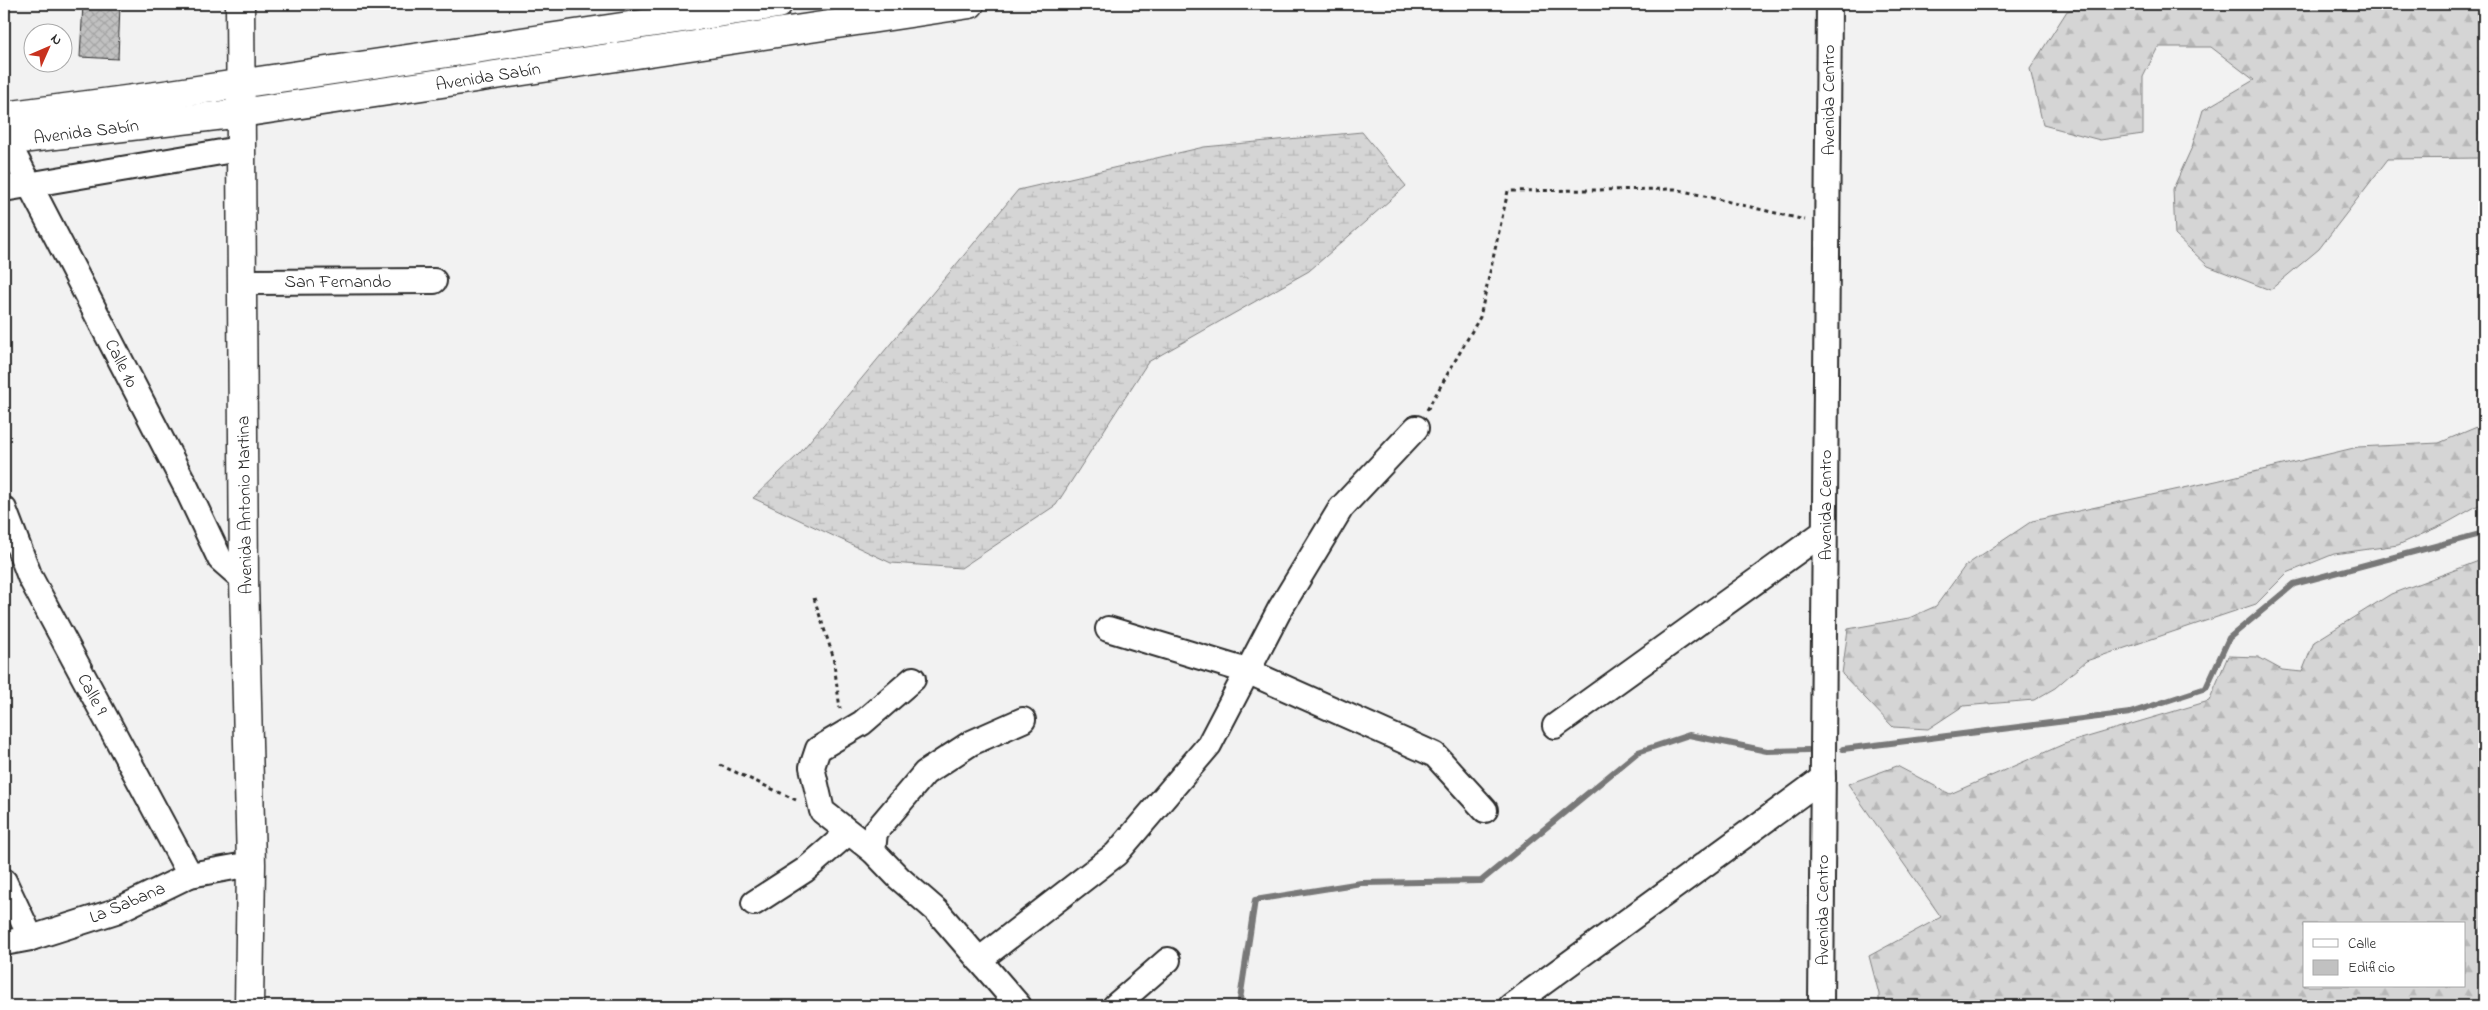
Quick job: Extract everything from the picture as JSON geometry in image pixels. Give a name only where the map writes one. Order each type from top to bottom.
[{"type":"main road","name":"Avenida Antonio Martina","points":[[240,4],[242,82],[239,149],[244,580],[251,864],[249,1006]]},
{"type":"main road","name":"Avenida Sabín","points":[[5,132],[242,82],[778,4]]},
{"type":"main road","name":"Avenida Sabín","points":[[5,132],[241,113],[970,4]]},
{"type":"street","name":"Avenida Centro","points":[[1821,1006],[1829,4]]},
{"type":"street","name":"Calle 10","points":[[5,132],[186,487],[220,559],[244,580]]},
{"type":"street","points":[[4,188],[239,149]]},
{"type":"street","name":"San Fernando","points":[[242,282],[434,281]]},
{"type":"street","points":[[979,960],[1116,854],[1209,745],[1280,609],[1341,508],[1416,428]]},
{"type":"street","name":"Calle 9","points":[[4,509],[30,577],[190,874]]},
{"type":"street","points":[[1555,726],[1824,532]]},
{"type":"street","points":[[1108,629],[1247,671],[1435,755],[1485,810]]},
{"type":"street","points":[[913,679],[862,723],[818,749],[812,767],[822,811],[873,851],[899,878],[937,911],[979,960],[1008,1003]]},
{"type":"street","points":[[873,851],[875,832],[925,773],[971,742],[1023,720]]},
{"type":"street","points":[[1510,1006],[1822,778]]},
{"type":"street","points":[[754,903],[805,870],[848,833]]},
{"type":"street","name":"La Sabana","points":[[4,943],[31,938],[116,911],[190,874],[251,864]]},
{"type":"street","points":[[4,881],[31,938]]},
{"type":"street","points":[[1115,1006],[1168,960]]},
{"type":"path","points":[[1416,428],[1480,317],[1508,191],[1675,189],[1827,225]]},
{"type":"path","points":[[814,598],[833,656],[843,735]]},
{"type":"path","points":[[720,765],[822,811]]},
{"type":"green space","points":[[2097,4],[2484,4],[2484,160],[2480,158],[2388,159],[2319,249],[2270,290],[2208,266],[2175,235],[2173,189],[2192,147],[2203,110],[2254,80],[2211,47],[2158,47],[2143,77],[2143,134],[2100,140],[2043,125],[2030,69],[2067,11]]},
{"type":"green space","points":[[1362,132],[1406,186],[1309,271],[1148,362],[1056,505],[961,568],[891,563],[753,498],[799,454],[1018,190],[1204,147]]},
{"type":"green space","points":[[2484,424],[2484,502],[2445,524],[2398,545],[2334,554],[2287,573],[2256,604],[2086,661],[2055,688],[2034,700],[1963,706],[1928,729],[1893,727],[1842,674],[1848,629],[1909,618],[1936,606],[1965,566],[2032,521],[2216,481],[2358,447],[2439,443]]},
{"type":"green space","points":[[2484,559],[2484,1006],[1879,1006],[1879,994],[1869,956],[1941,917],[1848,784],[1897,766],[1950,794],[2064,744],[2209,701],[2228,656],[2258,657],[2282,670],[2302,672],[2314,642],[2391,594]]},
{"type":"building","points":[[83,4],[120,4],[118,59],[80,57]]},
{"type":"waterway","points":[[1843,749],[2130,713],[2206,688],[2229,638],[2294,584],[2484,533]]},
{"type":"waterway","points":[[1239,1006],[1255,900],[1361,883],[1481,881],[1638,752],[1689,735],[1767,751],[1808,750]]}]
